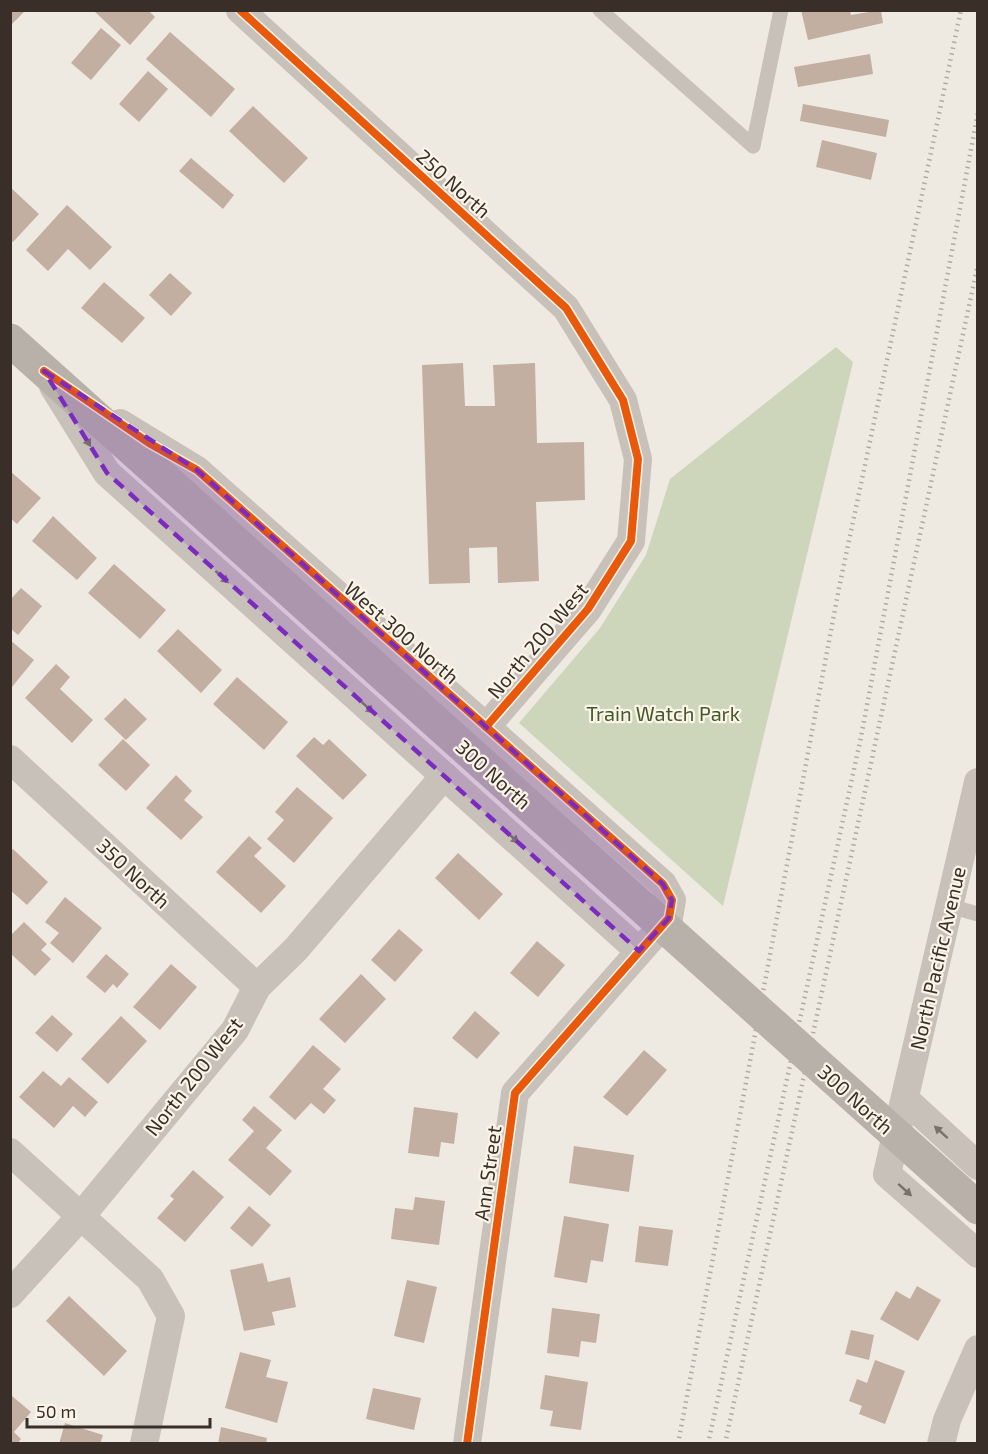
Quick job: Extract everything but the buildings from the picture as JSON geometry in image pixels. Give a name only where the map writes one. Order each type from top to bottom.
[{"type":"main road","name":"300 North","points":[[10,340],[978,1208]]},
{"type":"street","name":"250 North","points":[[240,10],[566,308],[623,400]]},
{"type":"street","name":"West 300 North","points":[[44,371],[149,443],[197,470],[663,884],[672,900],[669,918],[639,951]]},
{"type":"street","points":[[44,371],[107,473],[639,951]]},
{"type":"street","name":"North 200 West","points":[[486,727],[588,609],[631,541],[638,459],[623,400]]},
{"type":"street","name":"350 North","points":[[10,759],[256,987]]},
{"type":"street","name":"North 200 West","points":[[10,1293],[81,1216],[235,1030],[256,987],[296,949],[444,776]]},
{"type":"street","name":"North Pacific Avenue","points":[[905,1099],[978,782]]},
{"type":"street","name":"Ann Street","points":[[467,1443],[515,1093],[639,951]]},
{"type":"street","points":[[978,1166],[905,1099],[887,1173],[978,1254]]},
{"type":"street","points":[[10,1152],[150,1279],[171,1316],[144,1443]]},
{"type":"street","points":[[941,1443],[947,1420],[978,1349]]},
{"type":"lane","points":[[600,10],[753,146],[781,10]]},
{"type":"lane","points":[[949,906],[978,914]]},
{"type":"highlighted area","points":[[44,371],[197,470],[663,884],[672,900],[669,918],[639,951],[107,473]]},
{"type":"green space","name":"Train Watch Park","points":[[836,347],[853,362],[723,906],[519,723],[600,628],[646,555],[670,479]]},
{"type":"railway","points":[[678,1444],[839,588],[961,10]]},
{"type":"railway","points":[[708,1444],[861,737],[978,112]]},
{"type":"railway","points":[[725,1444],[978,264]]},
{"type":"cycle path","points":[[240,10],[566,308],[623,400],[638,459],[631,541],[588,609],[486,727]]},
{"type":"cycle path","points":[[44,371],[149,443],[197,470],[663,884],[672,900],[669,918],[515,1093],[467,1444]]}]
